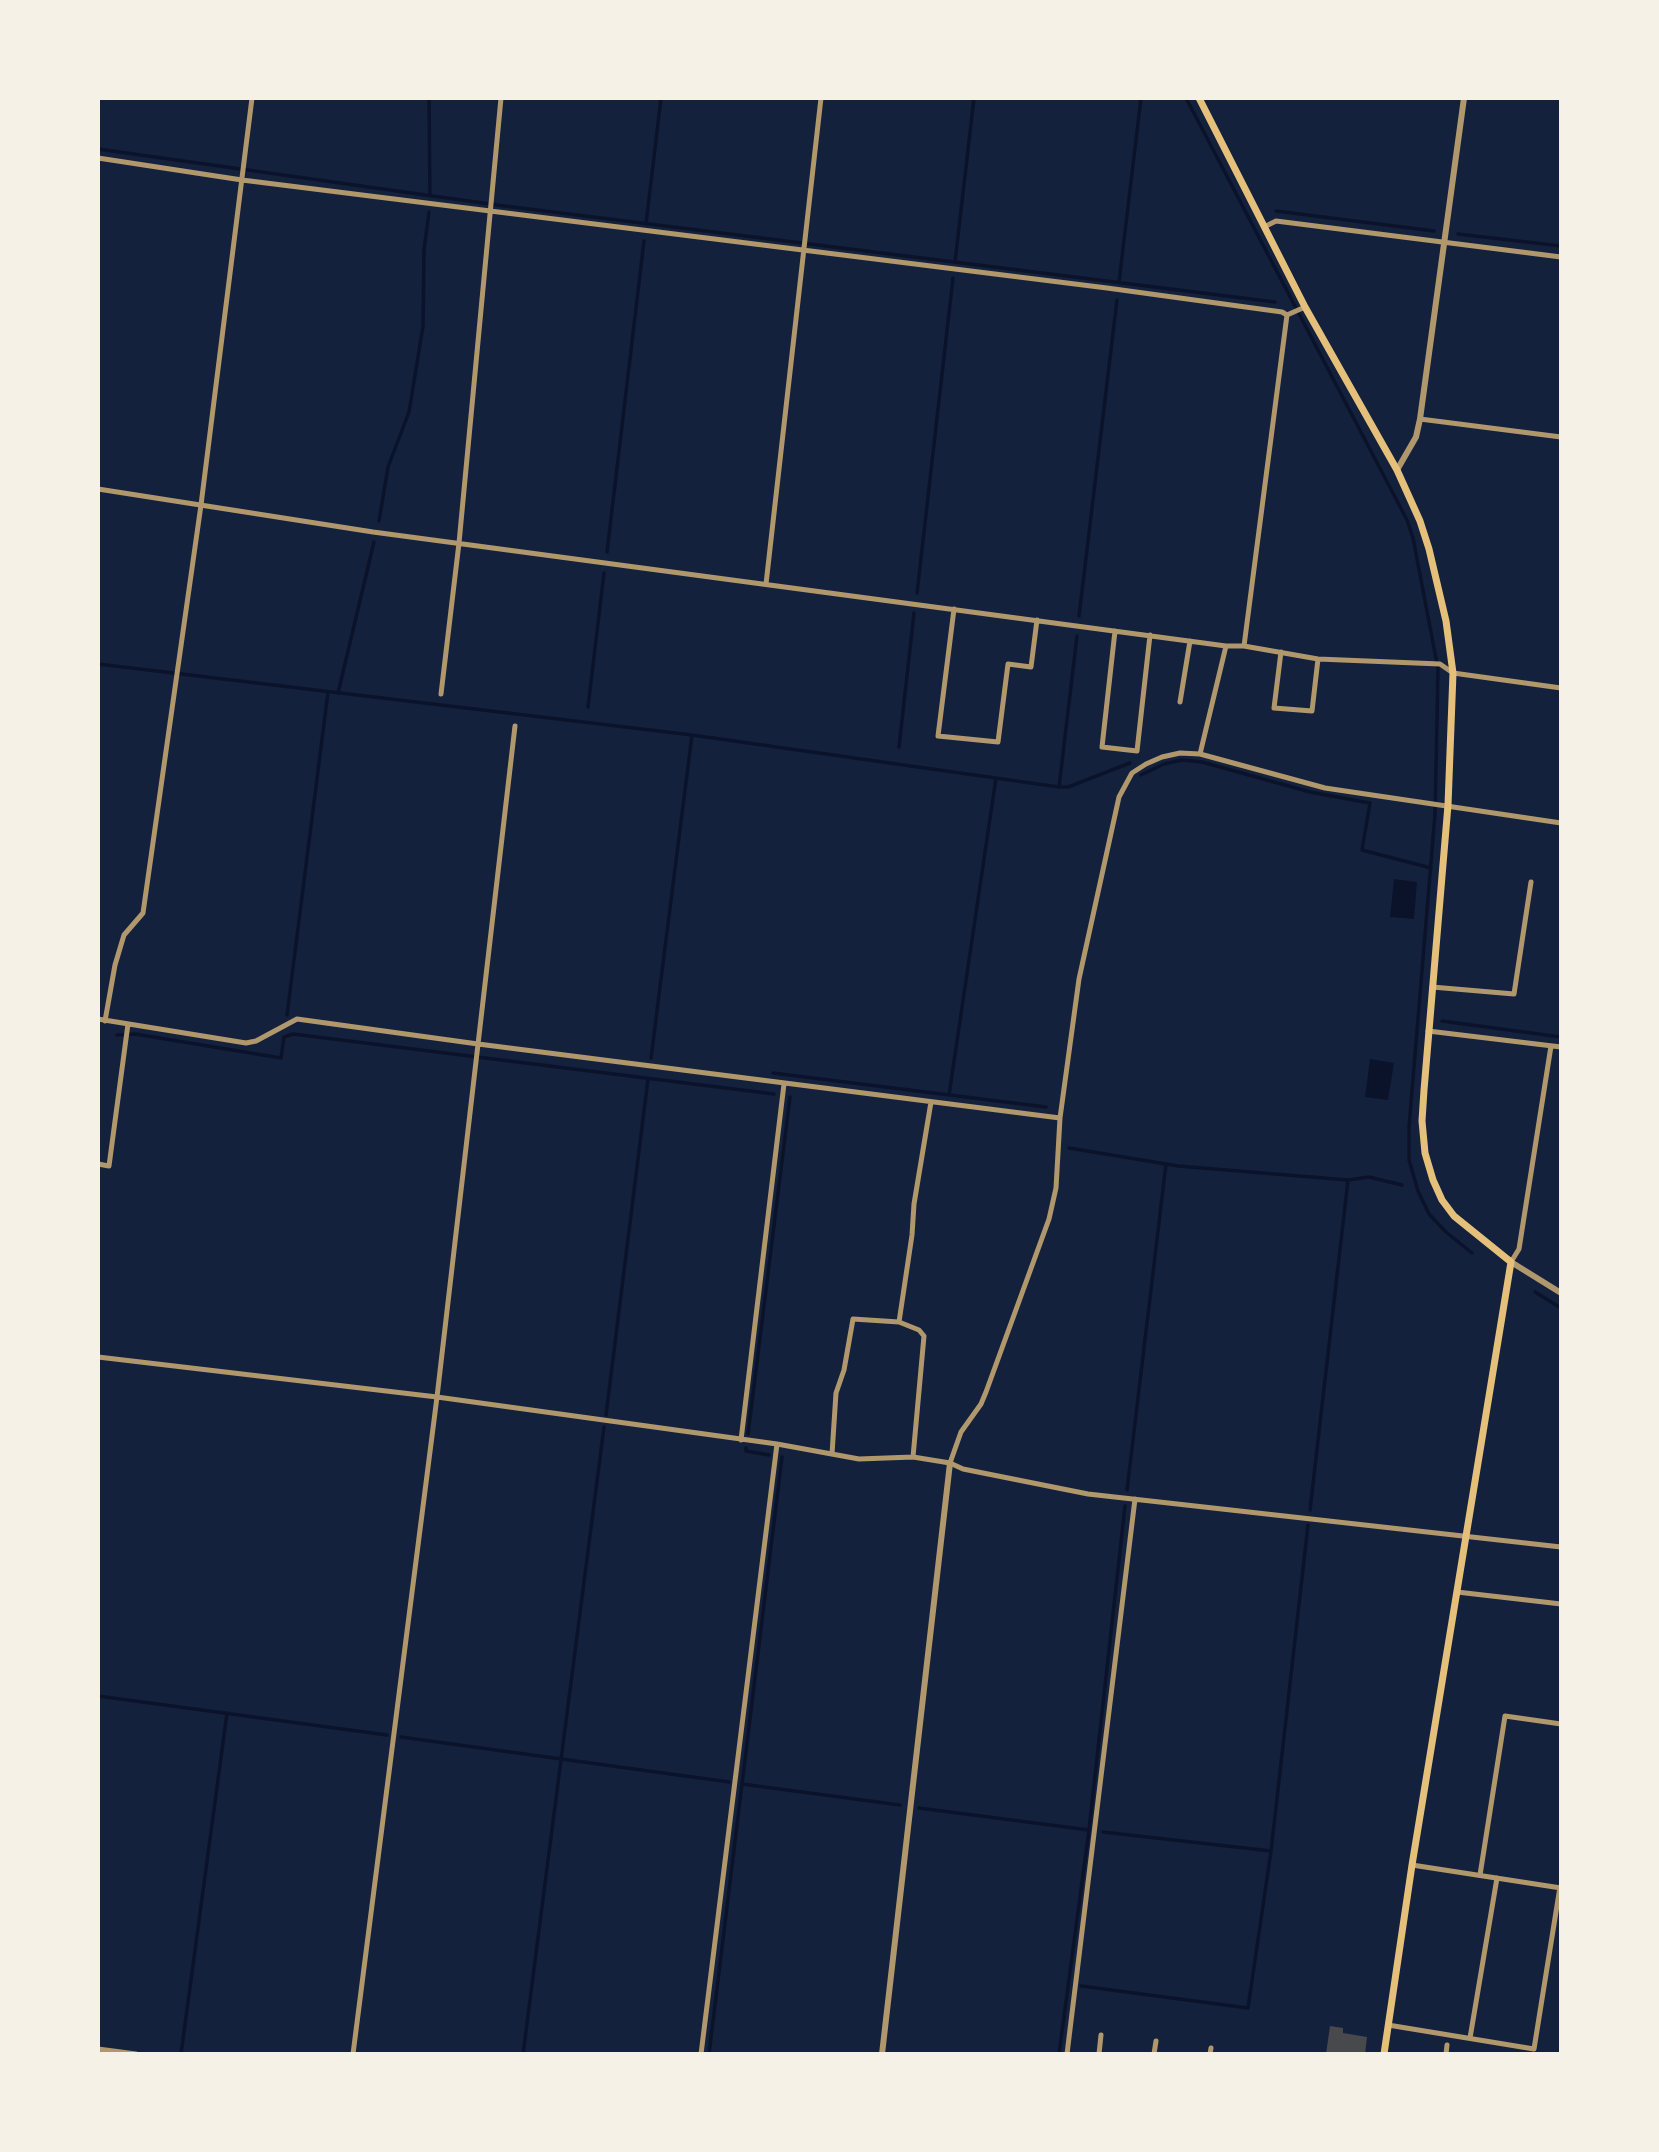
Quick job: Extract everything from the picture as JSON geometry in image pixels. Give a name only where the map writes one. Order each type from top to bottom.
[{"type":"main road","points":[[1199,98],[1305,307],[1397,470],[1420,520],[1429,549],[1446,621],[1453,673],[1448,805],[1422,1121],[1425,1153],[1442,1200],[1454,1216],[1511,1262],[1412,1865],[1384,2054]]},
{"type":"street","points":[[252,98],[201,505],[143,913],[124,935],[101,1020],[246,1043],[257,1041],[297,1019],[1060,1118]]},
{"type":"street","points":[[441,694],[459,543],[501,98]]},
{"type":"street","points":[[766,584],[821,98]]},
{"type":"street","points":[[1397,470],[1416,437],[1420,419],[1464,98]]},
{"type":"street","points":[[98,158],[242,180],[1107,288],[1282,312],[1287,315]]},
{"type":"street","points":[[1264,227],[1276,221],[1561,257]]},
{"type":"street","points":[[1287,315],[1305,307]]},
{"type":"street","points":[[1244,646],[1287,315]]},
{"type":"street","points":[[1420,419],[1561,437]]},
{"type":"street","points":[[98,489],[373,533],[1226,646],[1244,646],[1318,659],[1440,664],[1453,673],[1561,688]]},
{"type":"street","points":[[954,609],[939,736],[998,742],[1008,664],[1031,667],[1037,620]]},
{"type":"street","points":[[1115,631],[1102,747],[1137,751],[1150,635]]},
{"type":"street","points":[[1180,702],[1189,640]]},
{"type":"street","points":[[1200,754],[1226,646]]},
{"type":"street","points":[[1281,652],[1274,708],[1312,710],[1318,659]]},
{"type":"street","points":[[353,2054],[437,1397],[515,726]]},
{"type":"street","points":[[882,2054],[950,1463],[957,1440],[986,1392],[1046,1229],[1056,1188],[1060,1118],[1079,979],[1122,789],[1132,773],[1146,764],[1180,753],[1200,754],[1325,788],[1561,823]]},
{"type":"street","points":[[1432,987],[1514,994],[1531,883]]},
{"type":"street","points":[[98,1164],[109,1166],[128,1024]]},
{"type":"street","points":[[1428,1031],[1561,1047]]},
{"type":"street","points":[[1550,1046],[1519,1249],[1511,1262],[1561,1293]]},
{"type":"street","points":[[741,1440],[784,1083]]},
{"type":"street","points":[[899,1322],[914,1204],[931,1102]]},
{"type":"street","points":[[832,1454],[836,1393],[844,1370],[853,1319],[899,1322],[919,1330],[923,1336],[913,1457]]},
{"type":"street","points":[[98,1357],[437,1397],[777,1444],[859,1459],[913,1457],[1063,1489],[1135,1499],[1561,1547]]},
{"type":"street","points":[[701,2054],[777,1444]]},
{"type":"street","points":[[1067,2054],[1135,1499]]},
{"type":"street","points":[[1457,1592],[1561,1604]]},
{"type":"street","points":[[1480,1875],[1505,1716],[1561,1724]]},
{"type":"street","points":[[1388,2025],[1534,2049],[1560,1887],[1412,1865]]},
{"type":"street","points":[[1470,2038],[1497,1878]]},
{"type":"street","points":[[1099,2054],[1101,2035]]},
{"type":"street","points":[[1154,2054],[1156,2041]]},
{"type":"street","points":[[1446,2054],[1447,2045]]},
{"type":"street","points":[[98,2049],[136,2054]]},
{"type":"water","points":[[1394,879],[1417,882],[1414,919],[1390,917]]},
{"type":"water","points":[[1370,1059],[1394,1063],[1388,1100],[1365,1097]]},
{"type":"building","points":[[1330,2026],[1343,2028],[1343,2033],[1367,2037],[1365,2054],[1326,2054]]},
{"type":"waterway","points":[[429,98],[430,196]]},
{"type":"waterway","points":[[646,224],[661,98]]},
{"type":"waterway","points":[[955,262],[974,98]]},
{"type":"waterway","points":[[1119,282],[1141,98]]},
{"type":"waterway","points":[[1186,98],[1407,520],[1413,538],[1438,669],[1435,814],[1409,1127],[1409,1160],[1418,1191],[1429,1214],[1472,1253]]},
{"type":"waterway","points":[[98,149],[497,205],[1275,302]]},
{"type":"waterway","points":[[1276,211],[1434,231]]},
{"type":"waterway","points":[[379,521],[388,467],[409,412],[423,326],[424,250],[429,212]]},
{"type":"waterway","points":[[1458,234],[1561,246]]},
{"type":"waterway","points":[[607,552],[644,241]]},
{"type":"waterway","points":[[917,593],[953,278]]},
{"type":"waterway","points":[[1079,616],[1117,300]]},
{"type":"waterway","points":[[338,693],[374,542]]},
{"type":"waterway","points":[[588,707],[604,573]]},
{"type":"waterway","points":[[899,747],[914,613]]},
{"type":"waterway","points":[[1059,787],[1077,636]]},
{"type":"waterway","points":[[98,664],[692,735],[1059,787],[1068,787],[1130,763]]},
{"type":"waterway","points":[[287,1015],[328,692]]},
{"type":"waterway","points":[[651,1058],[692,735]]},
{"type":"waterway","points":[[1141,775],[1164,764],[1182,760],[1202,762],[1310,792],[1370,803],[1362,850],[1431,868]]},
{"type":"waterway","points":[[949,1095],[996,778]]},
{"type":"waterway","points":[[1442,1021],[1561,1037]]},
{"type":"waterway","points":[[117,1035],[135,1034],[281,1058],[284,1037],[293,1034],[774,1094]]},
{"type":"waterway","points":[[773,1073],[1046,1107]]},
{"type":"waterway","points":[[606,1415],[648,1079]]},
{"type":"waterway","points":[[748,1434],[790,1097]]},
{"type":"waterway","points":[[1069,1148],[1178,1166],[1348,1180],[1369,1177],[1402,1185]]},
{"type":"waterway","points":[[1127,1490],[1166,1164]]},
{"type":"waterway","points":[[1310,1510],[1348,1180]]},
{"type":"waterway","points":[[1535,1292],[1561,1308]]},
{"type":"waterway","points":[[523,2054],[604,1427]]},
{"type":"waterway","points":[[746,1448],[746,1451],[769,1455]]},
{"type":"waterway","points":[[709,2054],[782,1457]]},
{"type":"waterway","points":[[1059,2054],[1089,1830],[1125,1506]]},
{"type":"waterway","points":[[1081,1986],[1248,2008],[1271,1851],[1308,1525]]},
{"type":"waterway","points":[[98,1696],[387,1735]]},
{"type":"waterway","points":[[181,2054],[227,1713]]},
{"type":"waterway","points":[[401,1737],[729,1782]]},
{"type":"waterway","points":[[742,1784],[900,1805]]},
{"type":"waterway","points":[[919,1808],[1089,1830]]},
{"type":"waterway","points":[[1103,1832],[1271,1851]]}]
